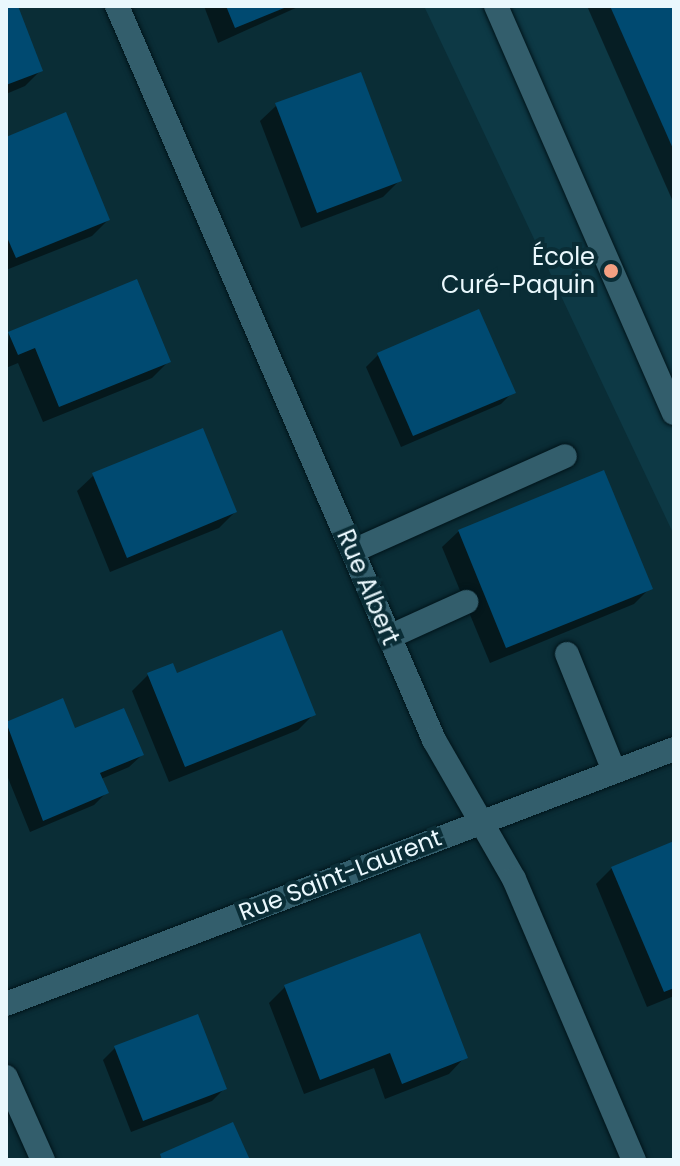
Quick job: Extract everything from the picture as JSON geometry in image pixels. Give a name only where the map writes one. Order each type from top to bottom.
[{"type":"street","name":"Rue Albert","points":[[117,6],[434,740],[514,879],[634,1160]]},
{"type":"street","points":[[496,6],[674,413]]},
{"type":"street","points":[[353,551],[565,456]]},
{"type":"street","points":[[389,637],[466,602]]},
{"type":"street","points":[[567,654],[614,771]]},
{"type":"street","name":"Rue Saint-Laurent","points":[[6,1004],[674,749]]},
{"type":"street","points":[[6,1077],[43,1160]]},
{"type":"shaded area","name":"École Curé-Paquin","points":[[424,6],[674,6],[674,535]]},
{"type":"building","points":[[6,6],[18,6],[43,71],[6,85]]},
{"type":"building","points":[[226,6],[289,6],[235,28]]},
{"type":"building","points":[[610,6],[674,6],[674,151]]},
{"type":"building","points":[[361,72],[402,181],[317,213],[275,103]]},
{"type":"building","points":[[66,112],[110,220],[16,258],[6,235],[6,137]]},
{"type":"building","points":[[137,279],[171,362],[59,407],[35,348],[18,355],[8,332]]},
{"type":"building","points":[[479,309],[516,393],[413,436],[377,353]]},
{"type":"building","points":[[203,428],[237,512],[127,558],[92,473]]},
{"type":"building","points":[[604,470],[653,589],[506,648],[458,530]]},
{"type":"building","points":[[282,630],[316,715],[185,767],[147,673],[173,663],[177,673]]},
{"type":"building","points":[[63,698],[75,728],[124,708],[144,755],[100,773],[109,793],[43,821],[6,722]]},
{"type":"building","points":[[674,841],[674,988],[664,992],[611,867]]},
{"type":"building","points":[[420,933],[468,1058],[402,1084],[390,1053],[320,1080],[284,985]]},
{"type":"building","points":[[198,1014],[227,1089],[143,1121],[114,1046]]},
{"type":"building","points":[[233,1122],[250,1160],[162,1160],[160,1154]]},
{"type":"place","name":"École Curé-Paquin","points":[[611,271]]}]
